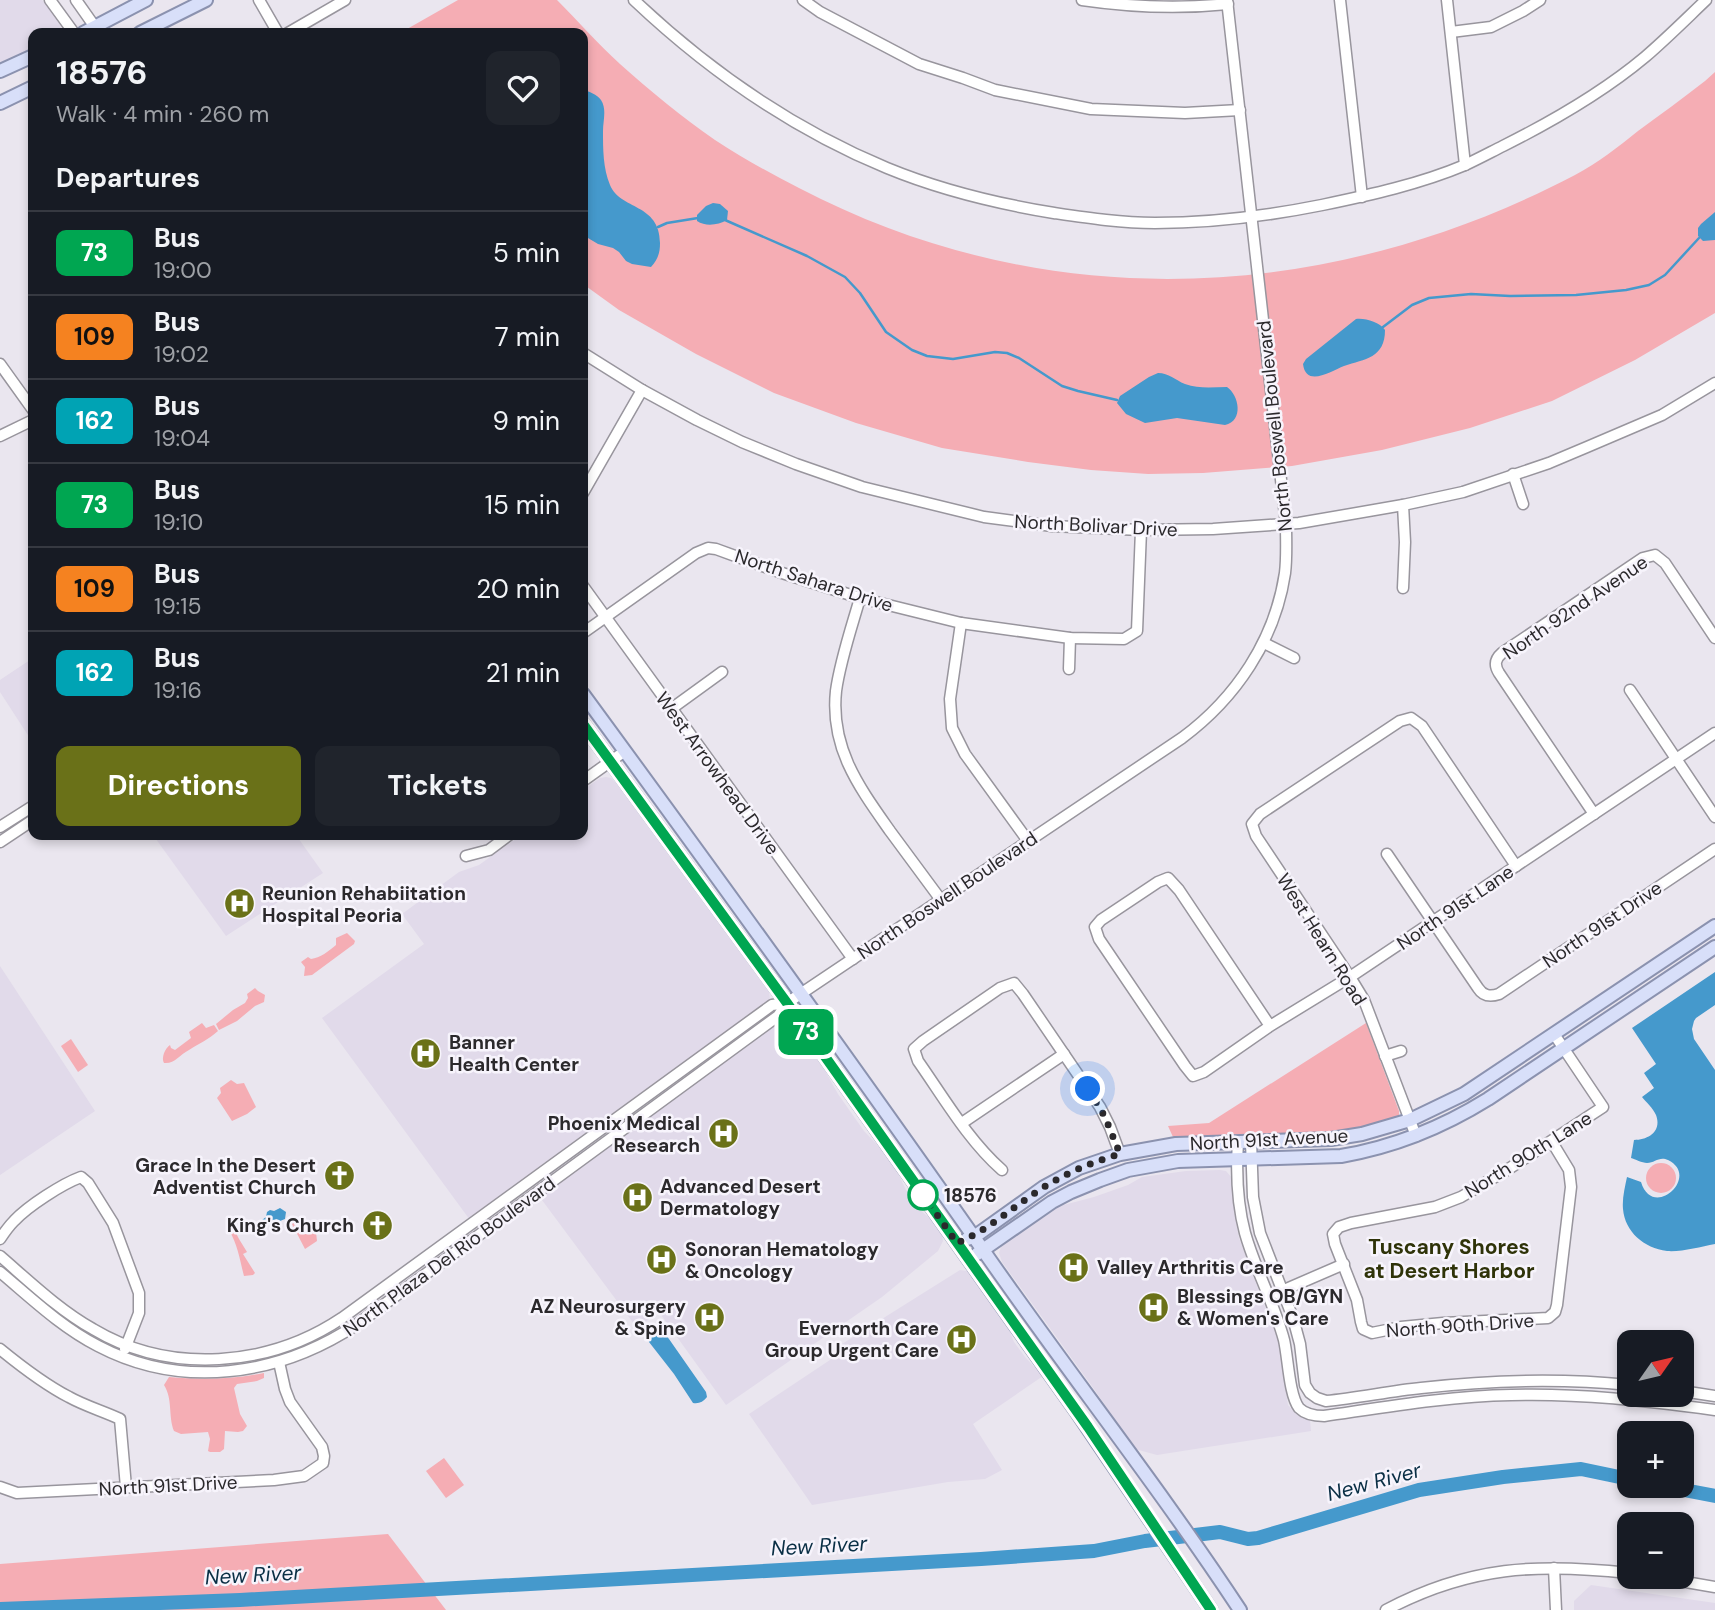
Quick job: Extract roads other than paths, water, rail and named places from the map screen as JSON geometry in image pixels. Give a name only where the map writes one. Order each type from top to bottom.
[{"type":"main road","points":[[101,28],[146,0]]},
{"type":"main road","points":[[150,28],[206,0]]},
{"type":"main road","points":[[0,71],[28,58]]},
{"type":"main road","points":[[0,103],[28,89]]},
{"type":"main road","points":[[588,701],[1149,1479],[1240,1610]]},
{"type":"main road","points":[[588,731],[787,1003],[1126,1483],[1207,1604]]},
{"type":"main road","name":"North 91st Avenue","points":[[957,1243],[974,1237],[1054,1181],[1079,1168],[1120,1154],[1176,1144],[1331,1139],[1362,1134],[1410,1120],[1457,1098],[1715,926]]},
{"type":"main road","name":"North 91st Avenue","points":[[968,1259],[1052,1202],[1112,1175],[1149,1165],[1178,1161],[1341,1156],[1416,1136],[1470,1111],[1715,947]]},
{"type":"main road","points":[[1086,1185],[1108,1169],[1120,1154]]},
{"type":"street","points":[[50,0],[71,28]]},
{"type":"street","points":[[76,0],[97,28]]},
{"type":"street","points":[[259,0],[275,28]]},
{"type":"street","points":[[297,28],[345,0]]},
{"type":"street","points":[[634,0],[717,71],[773,109],[831,142],[888,169],[975,197],[1023,208],[1093,219],[1154,223],[1277,214],[1362,197],[1465,165],[1549,123],[1595,93],[1643,59],[1706,0]]},
{"type":"street","points":[[803,0],[820,12],[919,64],[995,90],[1091,109],[1185,113],[1240,110]]},
{"type":"street","points":[[1082,0],[1147,7],[1228,2]]},
{"type":"street","points":[[1340,0],[1362,197]]},
{"type":"street","points":[[1447,0],[1465,165]]},
{"type":"street","points":[[1451,32],[1491,27],[1523,12],[1540,0]]},
{"type":"street","name":"North Boswell Boulevard","points":[[800,993],[1182,738],[1208,718],[1237,685],[1264,643],[1285,572],[1286,524],[1228,2]]},
{"type":"street","name":"North Bolivar Drive","points":[[588,356],[642,390],[742,442],[862,487],[984,517],[1052,526],[1141,530],[1286,524],[1404,505],[1462,492],[1549,463],[1662,415],[1715,383]]},
{"type":"street","points":[[0,364],[28,403]]},
{"type":"street","points":[[588,484],[642,390]]},
{"type":"street","points":[[0,436],[28,422]]},
{"type":"street","points":[[1513,474],[1523,504]]},
{"type":"street","points":[[1403,588],[1404,505]]},
{"type":"street","name":"North Sahara Drive","points":[[588,630],[696,552],[708,548],[725,551],[860,598],[961,623],[1070,638],[1124,639],[1136,631],[1141,530]]},
{"type":"street","name":"North 92nd Avenue","points":[[1594,814],[1499,673],[1496,662],[1502,653],[1643,558],[1655,555],[1665,563],[1715,638]]},
{"type":"street","name":"West Arrowhead Drive","points":[[588,593],[853,959]]},
{"type":"street","points":[[860,598],[836,691],[838,726],[844,757],[867,800],[941,900]]},
{"type":"street","points":[[961,623],[950,699],[952,728],[965,754],[1028,841]]},
{"type":"street","points":[[1069,669],[1070,638]]},
{"type":"street","points":[[1264,643],[1294,658]]},
{"type":"street","points":[[671,709],[722,671]]},
{"type":"street","points":[[1630,690],[1715,817]]},
{"type":"street","name":"West Hearn Road","points":[[1416,1136],[1364,1000],[1256,836],[1252,824],[1260,814],[1400,721],[1411,718],[1422,726],[1516,866]]},
{"type":"street","name":"North 91st Lane","points":[[1270,1026],[1168,878],[1101,920],[1095,928],[1099,939],[1193,1076],[1204,1072],[1270,1026],[1350,977],[1715,733]]},
{"type":"street","points":[[588,777],[625,751]]},
{"type":"street","points":[[0,827],[28,809]]},
{"type":"street","points":[[0,842],[28,823]]},
{"type":"street","points":[[466,856],[489,849],[502,840]]},
{"type":"street","name":"North 91st Drive","points":[[1433,922],[1478,988],[1488,996],[1499,993],[1715,849]]},
{"type":"street","points":[[1387,853],[1433,922]]},
{"type":"street","points":[[1002,1170],[989,1158],[962,1123],[918,1061],[914,1049],[1000,988],[1014,983],[1065,1054],[1105,1117],[1120,1154]]},
{"type":"street","points":[[787,1003],[800,993]]},
{"type":"street","name":"North Plaza Del Rio Boulevard","points":[[0,1256],[76,1318],[104,1336],[127,1346],[166,1356],[214,1360],[266,1353],[294,1344],[314,1336],[342,1318],[772,1005],[787,1003]]},
{"type":"street","name":"North Plaza Del Rio Boulevard","points":[[0,1272],[72,1331],[97,1346],[122,1356],[186,1372],[244,1370],[279,1362],[319,1346],[356,1325],[778,1016],[787,1003]]},
{"type":"street","points":[[1553,1034],[1563,1049]]},
{"type":"street","name":"North 90th Lane","points":[[1344,1264],[1333,1234],[1339,1227],[1435,1206],[1461,1196],[1552,1142],[1603,1107],[1563,1049]]},
{"type":"street","points":[[1385,1056],[1401,1051]]},
{"type":"street","points":[[962,1123],[1065,1054]]},
{"type":"street","points":[[702,1056],[709,1067]]},
{"type":"street","points":[[609,1124],[617,1135]]},
{"type":"street","points":[[1251,1141],[1253,1197],[1258,1226],[1293,1318],[1306,1385],[1310,1393],[1317,1398],[1326,1401],[1486,1381],[1552,1379],[1617,1384]]},
{"type":"street","points":[[1238,1142],[1239,1200],[1245,1233],[1279,1321],[1293,1395],[1300,1410],[1316,1416],[1422,1402],[1510,1395],[1605,1397],[1715,1410]]},
{"type":"street","name":"North 90th Drive","points":[[1344,1264],[1357,1300],[1363,1329],[1372,1332],[1443,1323],[1548,1318],[1555,1312],[1571,1187],[1569,1170],[1552,1142]]},
{"type":"street","points":[[547,1169],[555,1180]]},
{"type":"street","points":[[0,1239],[23,1213],[72,1181],[81,1177],[88,1183],[113,1223],[139,1293],[139,1313],[122,1356]]},
{"type":"street","points":[[482,1216],[490,1226]]},
{"type":"street","points":[[424,1259],[432,1269]]},
{"type":"street","points":[[1269,1296],[1344,1264]]},
{"type":"street","points":[[314,1336],[319,1346]]},
{"type":"street","points":[[0,1349],[24,1370],[49,1386],[120,1419],[126,1487]]},
{"type":"street","points":[[214,1360],[216,1372]]},
{"type":"street","name":"North 91st Drive","points":[[4,1489],[17,1493],[304,1476],[323,1463],[324,1456],[322,1447],[290,1402],[279,1362]]},
{"type":"street","points":[[1694,1393],[1715,1396]]},
{"type":"street","points":[[1554,1568],[1556,1610]]},
{"type":"street","points":[[1385,1610],[1426,1591],[1511,1569],[1554,1568],[1617,1572]]},
{"type":"street","points":[[1694,1583],[1715,1587]]},
{"type":"water","points":[[588,92],[597,96],[603,104],[604,158],[610,185],[622,199],[654,221],[660,243],[657,259],[651,267],[632,264],[613,248],[588,238]]},
{"type":"water","points":[[713,203],[720,204],[728,211],[727,220],[712,225],[697,221],[697,215]]},
{"type":"water","points":[[1715,212],[1715,240],[1703,241],[1698,236],[1698,228]]},
{"type":"water","points":[[1356,319],[1372,321],[1385,330],[1378,352],[1320,376],[1309,375],[1303,364],[1306,359]]},
{"type":"water","points":[[1158,373],[1169,375],[1190,386],[1227,387],[1237,401],[1235,418],[1225,425],[1177,418],[1145,423],[1126,414],[1117,403],[1120,396]]},
{"type":"water","points":[[1715,972],[1715,1005],[1696,1018],[1692,1029],[1694,1039],[1715,1070],[1715,1244],[1667,1251],[1637,1238],[1627,1225],[1623,1209],[1627,1177],[1641,1182],[1647,1193],[1655,1197],[1671,1192],[1679,1176],[1677,1167],[1668,1160],[1647,1163],[1631,1158],[1634,1140],[1653,1134],[1657,1126],[1656,1115],[1642,1097],[1654,1088],[1644,1073],[1656,1064],[1632,1028]]},
{"type":"water","points":[[280,1208],[286,1212],[285,1219],[276,1219],[265,1225],[262,1223],[267,1212]]},
{"type":"water","points":[[649,1330],[664,1333],[669,1339],[706,1392],[707,1397],[704,1400],[693,1403],[649,1342]]},
{"type":"waterway","points":[[658,227],[698,218]]},
{"type":"waterway","points":[[725,220],[807,256],[845,277],[860,293],[886,332],[912,350],[927,356],[953,359],[995,352],[1007,353],[1062,386],[1117,400]]},
{"type":"waterway","points":[[1383,327],[1412,305],[1429,298],[1471,294],[1576,295],[1649,285],[1665,275],[1699,238]]},
{"type":"waterway","name":"New River","points":[[0,1609],[240,1600],[981,1559],[1094,1551],[1145,1541],[1220,1532],[1248,1539],[1419,1490],[1581,1469],[1617,1476]]},
{"type":"waterway","name":"New River","points":[[1694,1492],[1715,1496]]},
{"type":"place","name":"Reunion Rehabiitation Hospital Peoria","points":[[239,904]]},
{"type":"place","name":"Banner Health Center","points":[[426,1053]]},
{"type":"place","name":"Phoenix Medical Research","points":[[723,1134]]},
{"type":"place","name":"Grace In the Desert Adventist Church","points":[[339,1176]]},
{"type":"place","name":"18576","points":[[923,1195]]},
{"type":"place","name":"Advanced Desert Dermatology","points":[[637,1197]]},
{"type":"place","name":"King's Church","points":[[377,1225]]},
{"type":"place","name":"Sonoran Hematology & Oncology","points":[[662,1260]]},
{"type":"place","name":"Valley Arthritis Care","points":[[1074,1267]]},
{"type":"place","name":"Blessings OB/GYN & Women's Care","points":[[1154,1307]]},
{"type":"place","name":"AZ Neurosurgery & Spine","points":[[709,1317]]},
{"type":"place","name":"Evernorth Care Group Urgent Care","points":[[962,1339]]},
{"type":"district","name":"Tuscany Shores at Desert Harbor","points":[[1449,1259]]}]
